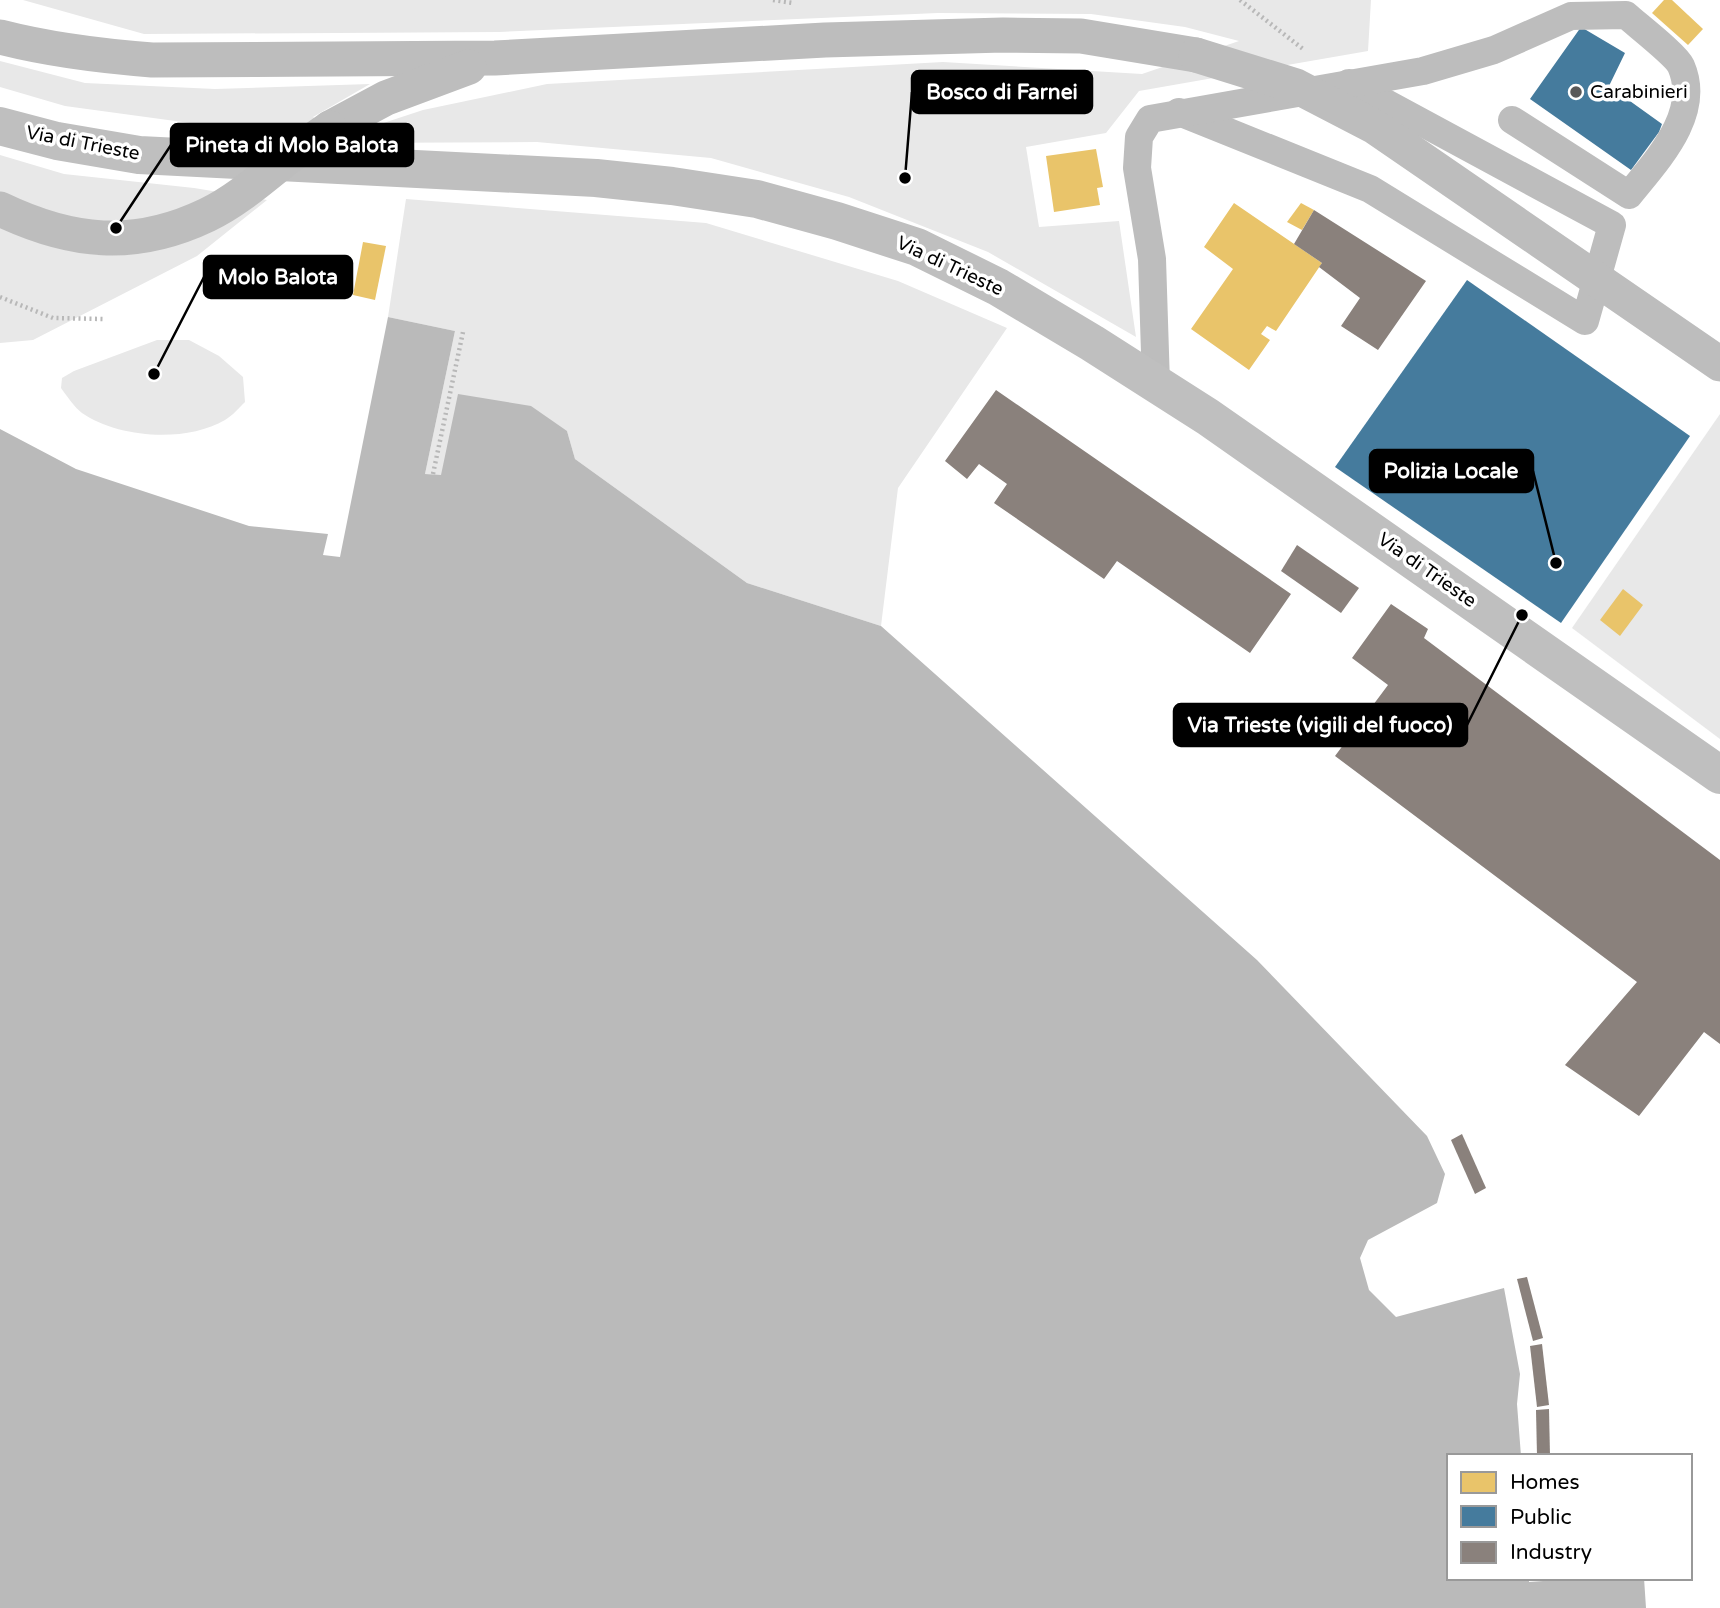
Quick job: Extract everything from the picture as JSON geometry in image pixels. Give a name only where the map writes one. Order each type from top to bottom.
[{"type":"main road","name":"Via di Trieste","points":[[0,125],[57,141],[139,155],[596,178],[757,199],[917,247],[998,287],[1209,417],[1720,775]]},
{"type":"street","points":[[1156,384],[1152,259],[1137,168],[1139,137],[1150,119],[1423,71],[1494,50],[1571,16],[1626,15],[1680,65],[1688,100],[1669,144],[1629,194],[1511,120]]},
{"type":"street","points":[[0,37],[96,56],[152,60],[495,58],[825,40],[1003,35],[1081,36],[1196,55],[1296,86],[1375,127],[1720,364]]},
{"type":"street","points":[[0,209],[67,234],[104,239],[139,237],[163,231],[208,215],[249,189],[330,128],[386,98],[495,58]]},
{"type":"street","points":[[1179,112],[1370,188],[1585,321],[1612,225],[1349,83]]},
{"type":"path","points":[[1240,0],[1349,83]]},
{"type":"path","points":[[0,297],[53,318],[103,319]]},
{"type":"path","points":[[433,474],[463,332]]},
{"type":"shaded area","points":[[23,0],[1371,0],[1368,51],[1139,91],[1106,133],[1026,147],[1039,227],[1119,221],[1136,337],[988,252],[849,197],[711,158],[537,142],[336,143],[65,106],[0,87],[0,61],[85,83],[215,89],[370,84],[313,117],[344,136],[423,110],[547,84],[943,62],[1142,74],[1239,41],[1185,27],[1091,14],[938,13],[499,32],[144,34]]},
{"type":"shaded area","points":[[0,155],[64,174],[194,188],[267,200],[197,256],[33,340],[0,343]]},
{"type":"shaded area","points":[[406,199],[706,223],[898,281],[1007,328],[898,488],[881,626],[747,583],[575,459],[567,431],[441,476],[425,474],[455,331],[388,317]]},
{"type":"shaded area","points":[[388,317],[455,331],[425,474],[441,475],[458,394],[531,406],[567,431],[575,459],[747,583],[881,626],[1257,960],[1427,1136],[1445,1174],[1437,1203],[1368,1240],[1360,1258],[1369,1290],[1396,1317],[1504,1288],[1520,1374],[1517,1404],[1521,1454],[1447,1454],[1447,1580],[1644,1580],[1646,1608],[0,1608],[0,429],[76,469],[249,526],[328,534],[323,555],[340,557]]},
{"type":"shaded area","points":[[157,340],[189,340],[219,356],[243,377],[245,402],[228,418],[209,427],[191,432],[152,434],[114,428],[97,421],[79,411],[61,388],[62,378],[74,371]]},
{"type":"shaded area","points":[[1720,414],[1720,739],[1572,628]]},
{"type":"building: Homes","points":[[1664,0],[1672,0],[1703,29],[1688,45],[1652,13]]},
{"type":"building: Homes","points":[[1096,149],[1103,187],[1097,188],[1100,205],[1054,212],[1046,156]]},
{"type":"building: Homes","points":[[1234,203],[1322,263],[1276,331],[1267,326],[1261,334],[1270,340],[1249,370],[1191,329],[1233,269],[1204,247]]},
{"type":"building: Homes","points":[[1301,203],[1314,210],[1302,230],[1287,222]]},
{"type":"building: Homes","points":[[363,242],[386,246],[375,300],[353,295]]},
{"type":"building: Homes","points":[[1623,589],[1643,605],[1620,636],[1600,620]]},
{"type":"building: Public","name":"Carabinieri","points":[[1581,27],[1625,53],[1609,86],[1662,124],[1631,170],[1530,99]]},
{"type":"building: Public","points":[[1467,280],[1690,436],[1561,623],[1335,467]]},
{"type":"building: Industry","points":[[1314,210],[1426,281],[1378,350],[1341,326],[1360,298],[1319,267],[1322,263],[1294,244]]},
{"type":"building: Industry","points":[[996,390],[1291,594],[1250,653],[1117,561],[1104,579],[994,503],[1007,484],[979,464],[967,479],[945,461]]},
{"type":"building: Industry","points":[[1297,545],[1359,588],[1341,613],[1281,571]]},
{"type":"building: Industry","points":[[1391,604],[1428,629],[1424,638],[1720,860],[1720,1044],[1704,1032],[1639,1116],[1565,1065],[1637,982],[1335,756],[1388,685],[1352,658]]},
{"type":"building: Industry","points":[[1462,1134],[1486,1188],[1475,1194],[1451,1140]]},
{"type":"building: Industry","points":[[1527,1277],[1543,1338],[1533,1341],[1517,1279]]},
{"type":"building: Industry","points":[[1542,1344],[1549,1405],[1537,1407],[1530,1346]]},
{"type":"building: Industry","points":[[1549,1409],[1550,1454],[1537,1454],[1536,1410]]},
{"type":"place","name":"Carabinieri","points":[[1576,92]]},
{"type":"place","name":"Bosco di Farnei","points":[[905,178]]},
{"type":"place","name":"Pineta di Molo Balota","points":[[116,228]]},
{"type":"place","name":"Molo Balota","points":[[154,374]]},
{"type":"place","name":"Polizia Locale","points":[[1556,563]]},
{"type":"place","name":"Via Trieste (vigili del fuoco)","points":[[1522,615]]}]
